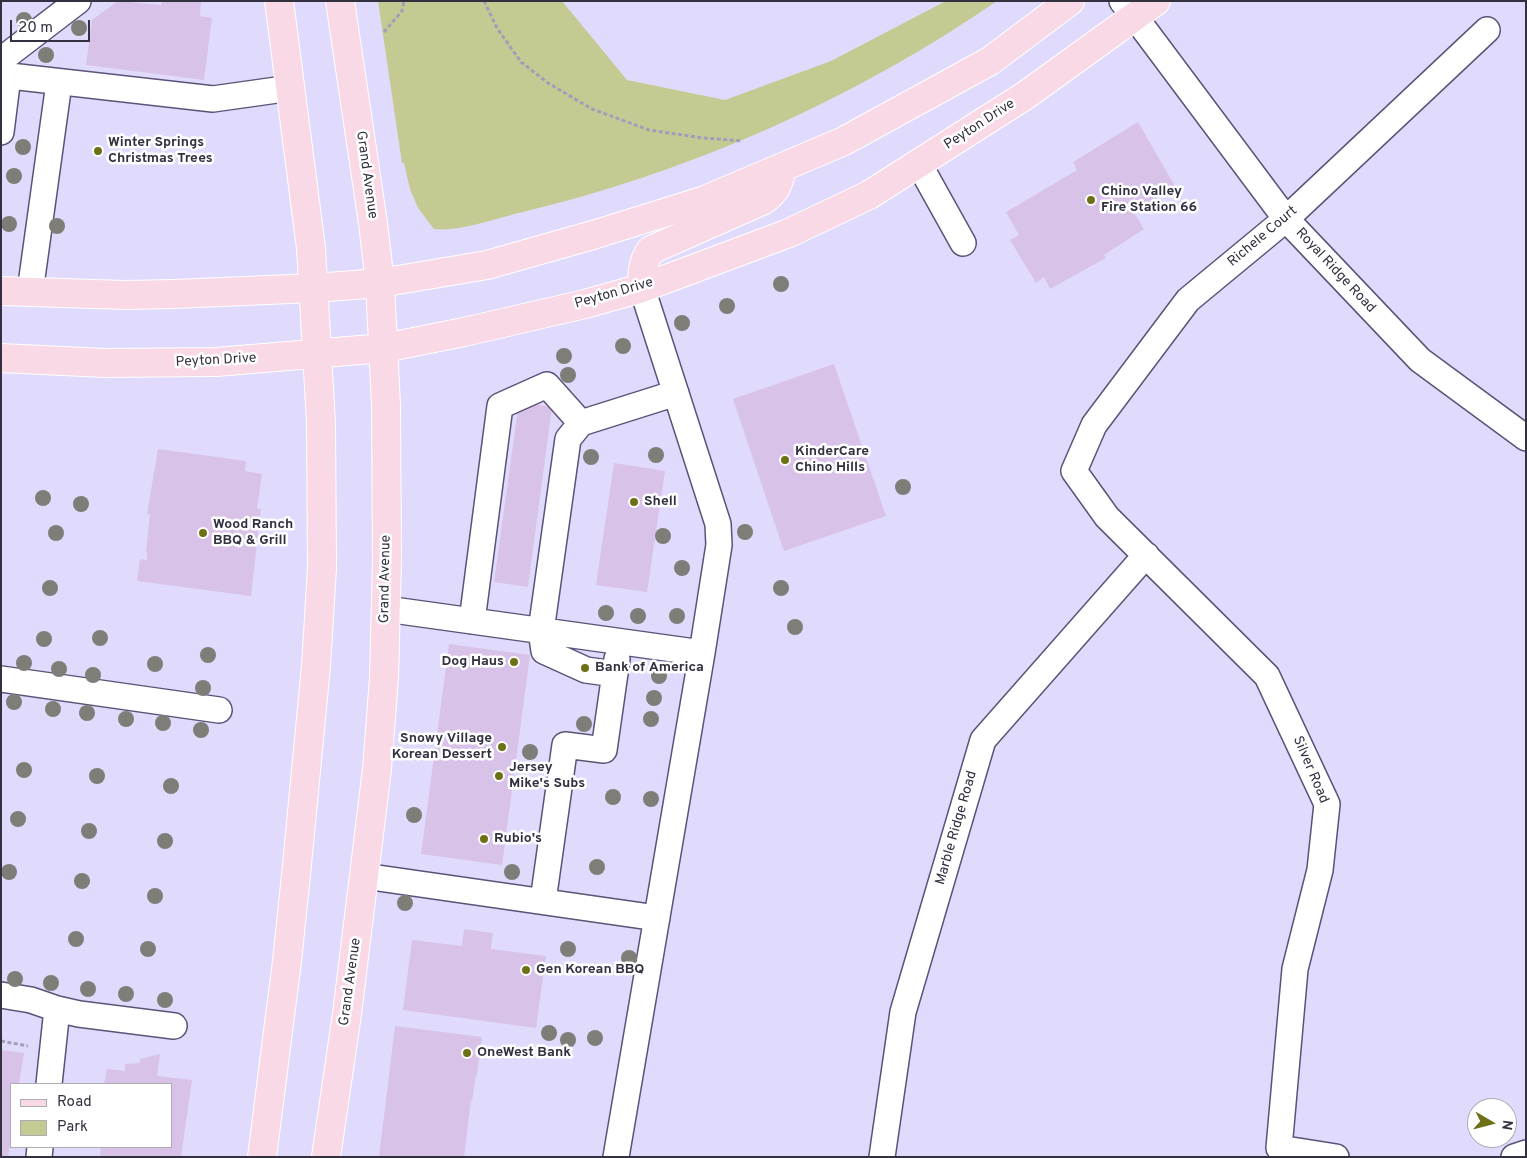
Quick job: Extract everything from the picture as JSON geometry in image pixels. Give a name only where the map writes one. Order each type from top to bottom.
[{"type":"main road","points":[[262,1157],[287,961],[316,666],[322,568],[322,423],[311,248],[279,1]]},
{"type":"main road","name":"Grand Avenue","points":[[326,1157],[347,1014],[377,769],[384,678],[386,609],[387,488],[384,348],[380,283],[340,1]]},
{"type":"main road","points":[[1,291],[145,294],[314,288],[380,283],[487,265],[593,236],[704,200],[844,141],[990,61],[1070,1]]},
{"type":"main road","name":"Peyton Drive","points":[[1,358],[71,362],[216,362],[384,348],[585,304],[642,288],[789,233],[869,195],[1026,95],[1138,6]]},
{"type":"main road","points":[[642,288],[642,267],[645,258],[651,250],[764,200],[774,192],[778,185],[780,177],[776,170]]},
{"type":"street","points":[[1,132],[4,70],[78,1]]},
{"type":"street","name":"Royal Ridge Road","points":[[1138,6],[1286,219],[1420,360],[1526,438]]},
{"type":"street","name":"Richele Court","points":[[1074,471],[1094,425],[1188,300],[1286,219],[1487,30]]},
{"type":"street","points":[[4,70],[59,83],[213,99],[291,88]]},
{"type":"street","points":[[30,292],[59,83]]},
{"type":"street","points":[[919,164],[963,243]]},
{"type":"street","points":[[616,1157],[719,545],[718,524],[642,288]]},
{"type":"street","points":[[472,621],[500,406],[547,385],[580,423]]},
{"type":"street","points":[[615,674],[586,670],[544,651],[541,631],[568,439],[580,423],[676,393]]},
{"type":"street","name":"Silver Road","points":[[1074,471],[1107,517],[1267,676],[1327,804],[1320,870],[1295,969],[1279,1148],[1336,1157]]},
{"type":"street","name":"Marble Ridge Road","points":[[882,1157],[903,1012],[983,740],[1146,555]]},
{"type":"street","points":[[386,609],[702,652]]},
{"type":"street","points":[[543,901],[565,745],[604,750],[619,641]]},
{"type":"street","points":[[1,679],[219,710]]},
{"type":"street","points":[[364,876],[657,918]]},
{"type":"street","points":[[1,995],[30,1000],[79,1014],[174,1026]]},
{"type":"street","points":[[49,1083],[57,1009]]},
{"type":"street","points":[[1514,1157],[1526,1153]]},
{"type":"path","points":[[384,32],[402,11],[404,1]]},
{"type":"path","points":[[484,1],[497,28],[521,62],[548,83],[592,109],[649,130],[703,138],[742,141]]},
{"type":"green space","points":[[378,1],[562,1],[627,80],[725,100],[831,61],[946,1],[997,1],[942,37],[827,101],[707,154],[645,177],[582,196],[454,229],[434,229],[418,208],[410,189],[404,163],[402,163]]},
{"type":"building","points":[[118,1],[161,5],[162,1],[201,1],[200,16],[212,18],[204,80],[86,65],[92,20]]},
{"type":"building","name":"Chino Valley Fire Station 66","points":[[1138,122],[1176,188],[1134,213],[1144,229],[1104,255],[1106,258],[1050,289],[1044,277],[1036,283],[1010,240],[1019,235],[1006,212],[1077,170],[1073,162]]},
{"type":"building","points":[[834,364],[886,516],[784,551],[733,399]]},
{"type":"building","points":[[519,402],[552,407],[528,587],[494,582]]},
{"type":"building","name":"Wood Ranch BBQ & Grill","points":[[158,449],[246,461],[245,471],[262,474],[257,509],[261,509],[251,596],[137,581],[140,559],[147,560],[146,552],[150,514],[147,514]]},
{"type":"building","name":"Shell","points":[[614,463],[665,471],[647,592],[596,585]]},
{"type":"building","points":[[449,644],[530,655],[502,865],[421,854]]},
{"type":"building","points":[[464,929],[493,933],[491,949],[546,956],[536,1028],[403,1010],[412,940],[462,946]]},
{"type":"building","points":[[395,1026],[482,1037],[477,1075],[471,1100],[464,1157],[379,1157]]},
{"type":"building","points":[[1,1050],[24,1053],[19,1083],[10,1083],[10,1144],[8,1157],[1,1157]]},
{"type":"building","points":[[160,1054],[157,1076],[192,1080],[181,1157],[100,1157],[101,1148],[172,1148],[172,1083],[104,1083],[107,1069],[125,1071],[125,1064],[140,1063],[140,1059]]},
{"type":"place","name":"Winter Springs Christmas Trees","points":[[98,151]]},
{"type":"place","name":"Chino Valley Fire Station 66","points":[[1091,200]]},
{"type":"place","name":"KinderCare Chino Hills","points":[[785,460]]},
{"type":"place","name":"Shell","points":[[634,502]]},
{"type":"place","name":"Wood Ranch BBQ & Grill","points":[[203,533]]},
{"type":"place","name":"Dog Haus","points":[[514,662]]},
{"type":"place","name":"Bank of America","points":[[585,668]]},
{"type":"place","name":"Snowy Village Korean Dessert","points":[[502,747]]},
{"type":"place","name":"Jersey Mike's Subs","points":[[499,776]]},
{"type":"place","name":"Rubio's","points":[[484,839]]},
{"type":"place","name":"Gen Korean BBQ","points":[[526,970]]},
{"type":"place","name":"OneWest Bank","points":[[467,1053]]}]
